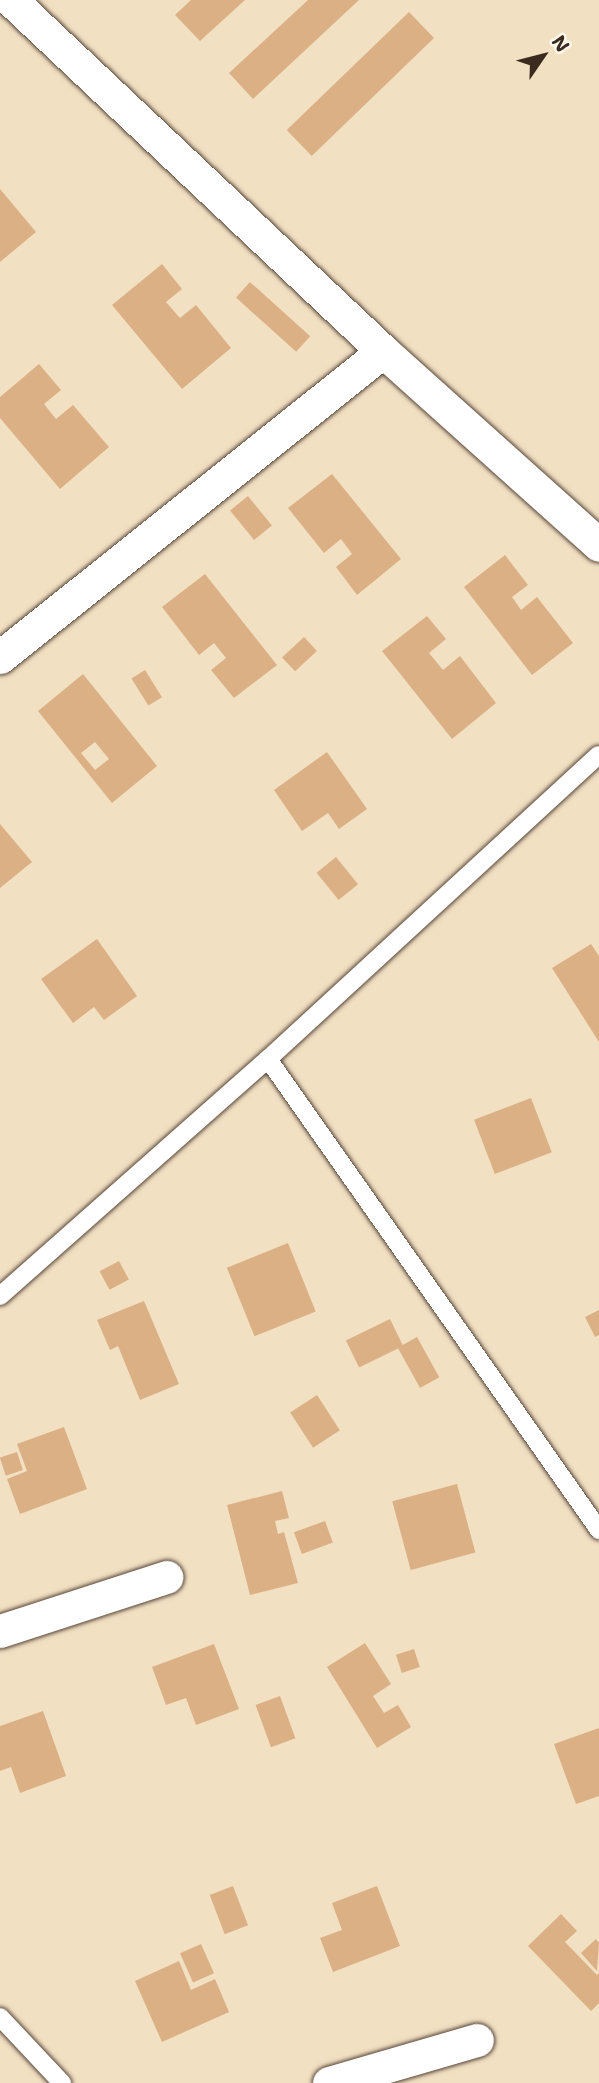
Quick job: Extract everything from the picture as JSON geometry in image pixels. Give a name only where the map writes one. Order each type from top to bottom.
[{"type":"street","points":[[11,14],[599,545]]},
{"type":"street","points":[[0,657],[383,351]]},
{"type":"street","points":[[4,1621],[166,1577]]},
{"type":"street","points":[[329,2083],[477,2040]]},
{"type":"lane","points":[[0,1296],[268,1059],[599,755]]},
{"type":"lane","points":[[268,1059],[599,1531]]},
{"type":"lane","points":[[0,2017],[62,2083]]},
{"type":"building","points":[[191,0],[245,0],[200,41],[175,15]]},
{"type":"building","points":[[308,0],[359,0],[253,99],[229,73]]},
{"type":"building","points":[[409,12],[434,38],[312,156],[287,130]]},
{"type":"building","points":[[0,189],[36,232],[0,262]]},
{"type":"building","points":[[162,264],[182,289],[166,302],[180,318],[196,305],[231,348],[182,389],[112,305]]},
{"type":"building","points":[[250,282],[310,336],[296,352],[236,298]]},
{"type":"building","points":[[39,364],[61,390],[44,404],[56,419],[73,405],[109,447],[60,489],[0,418],[0,397]]},
{"type":"building","points":[[332,474],[401,559],[357,595],[336,567],[352,554],[341,539],[324,553],[288,508]]},
{"type":"building","points":[[248,496],[272,526],[254,540],[230,510]]},
{"type":"building","points":[[505,555],[528,585],[512,597],[521,610],[537,597],[573,643],[532,675],[464,587]]},
{"type":"building","points":[[205,574],[277,665],[234,698],[211,670],[226,658],[214,643],[199,655],[162,607]]},
{"type":"building","points":[[427,616],[446,639],[429,653],[443,670],[460,656],[496,703],[452,739],[382,651]]},
{"type":"building","points":[[304,637],[317,651],[295,671],[282,657]]},
{"type":"building","points":[[145,670],[162,697],[148,706],[131,678]]},
{"type":"building","points":[[83,674],[157,766],[112,803],[38,711]],"holes":[[[95,742],[109,759],[95,770],[81,753]]]},
{"type":"building","points":[[327,752],[367,809],[339,829],[328,813],[302,831],[274,790]]},
{"type":"building","points":[[0,824],[32,862],[0,888]]},
{"type":"building","points":[[336,857],[358,884],[339,900],[317,873]]},
{"type":"building","points":[[97,939],[137,996],[104,1020],[94,1007],[73,1023],[41,979]]},
{"type":"building","points":[[591,944],[599,956],[599,1042],[552,968]]},
{"type":"building","points":[[531,1098],[552,1152],[495,1174],[474,1120]]},
{"type":"building","points":[[288,1243],[316,1312],[255,1336],[227,1268]]},
{"type":"building","points":[[119,1261],[129,1280],[109,1290],[100,1271]]},
{"type":"building","points":[[144,1301],[179,1384],[140,1400],[118,1346],[110,1350],[97,1320]]},
{"type":"building","points":[[599,1310],[599,1335],[595,1337],[585,1317]]},
{"type":"building","points":[[390,1319],[403,1346],[359,1367],[346,1340]]},
{"type":"building","points":[[417,1337],[439,1377],[420,1388],[398,1348]]},
{"type":"building","points":[[317,1395],[340,1430],[313,1448],[290,1412]]},
{"type":"building","points":[[64,1427],[87,1489],[20,1514],[7,1479],[27,1471],[17,1444]]},
{"type":"building","points":[[17,1452],[23,1470],[6,1476],[0,1458]]},
{"type":"building","points":[[457,1484],[475,1553],[411,1570],[392,1501]]},
{"type":"building","points":[[282,1491],[289,1518],[275,1521],[278,1534],[284,1532],[298,1583],[250,1595],[227,1505]]},
{"type":"building","points":[[325,1521],[333,1543],[302,1554],[294,1532]]},
{"type":"building","points":[[365,1643],[391,1684],[373,1696],[384,1713],[398,1705],[411,1727],[377,1748],[327,1667]]},
{"type":"building","points":[[214,1644],[239,1709],[196,1725],[186,1698],[166,1705],[152,1667]]},
{"type":"building","points":[[414,1649],[420,1667],[402,1673],[396,1655]]},
{"type":"building","points":[[280,1696],[295,1738],[271,1747],[256,1705]]},
{"type":"building","points":[[43,1711],[66,1776],[20,1793],[11,1767],[0,1771],[0,1726]]},
{"type":"building","points":[[599,1728],[599,1796],[576,1804],[554,1744]]},
{"type":"building","points":[[233,1886],[248,1925],[225,1934],[210,1895]]},
{"type":"building","points":[[377,1886],[400,1946],[333,1972],[320,1938],[342,1930],[332,1903]]},
{"type":"building","points":[[561,1914],[577,1931],[565,1942],[597,1975],[599,1973],[599,2003],[591,2011],[528,1946]]},
{"type":"building","points":[[596,1939],[599,1943],[597,1971],[581,1953]]},
{"type":"building","points":[[201,1944],[214,1973],[193,1983],[180,1953]]},
{"type":"building","points":[[179,1961],[191,1990],[215,1979],[229,2012],[162,2042],[135,1981]]}]
